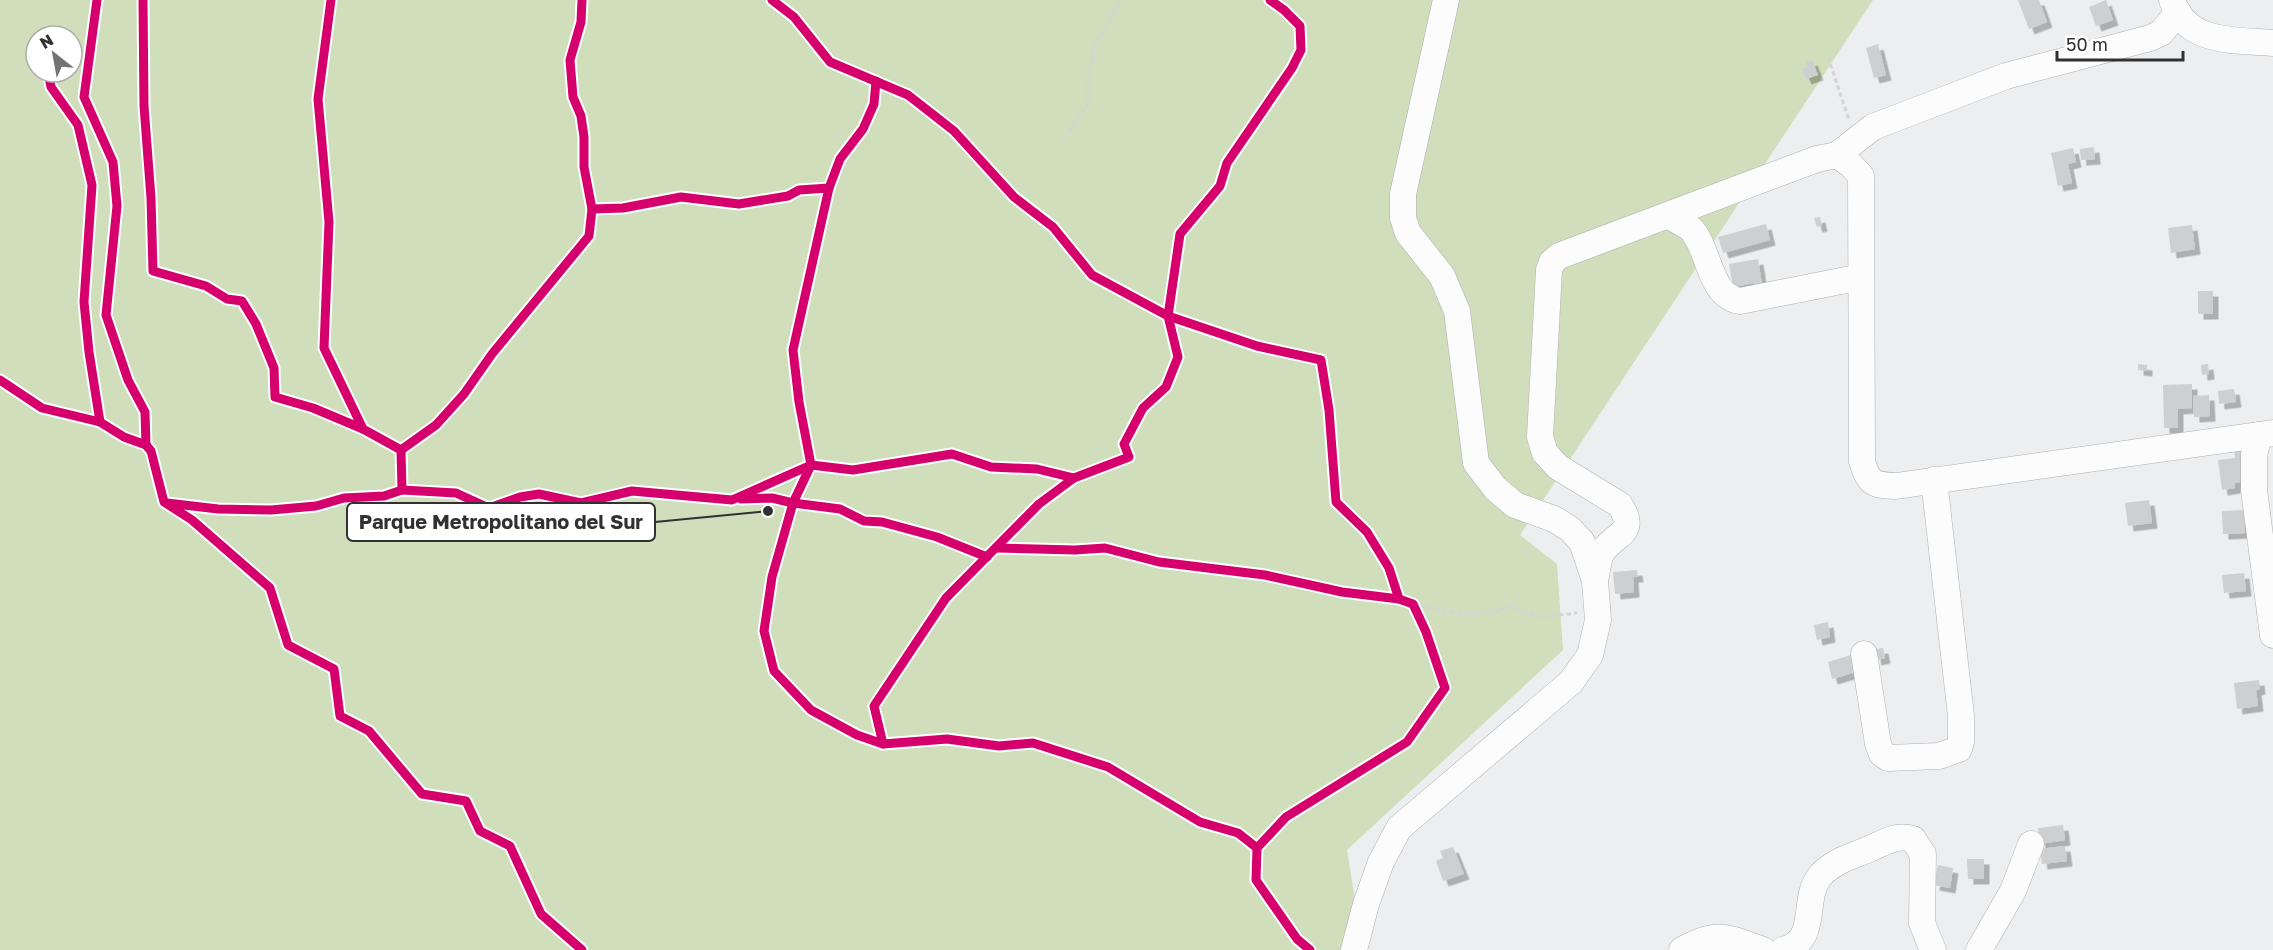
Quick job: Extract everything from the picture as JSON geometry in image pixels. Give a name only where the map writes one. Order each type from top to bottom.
[{"type":"street","points":[[1354,950],[1366,904],[1381,862],[1399,828],[1571,682],[1590,655],[1598,620],[1595,581],[1582,542],[1570,529],[1554,519],[1515,505],[1495,488],[1476,463],[1456,311],[1442,276],[1415,244],[1403,218],[1404,194],[1446,0]]},
{"type":"street","points":[[1595,581],[1601,554],[1622,535],[1628,526],[1626,515],[1620,505],[1558,467],[1545,453],[1540,437],[1549,270],[1552,262],[1559,256],[1845,149],[1873,127],[2006,76],[2150,38],[2162,33],[2175,6]]},
{"type":"street","points":[[2175,6],[2188,26],[2212,38],[2273,43]]},
{"type":"street","points":[[1845,149],[1851,165],[1861,176],[1862,461],[1867,476],[1879,485],[1896,486],[2266,434]]},
{"type":"street","points":[[1668,215],[1691,230],[1722,292],[1731,299],[1740,301],[1861,277]]},
{"type":"street","points":[[2266,434],[2254,455],[2254,490],[2273,635]]},
{"type":"street","points":[[1864,654],[1878,744],[1882,754],[1888,758],[1939,756],[1959,749],[1961,716],[1934,480]]},
{"type":"street","points":[[1783,950],[1800,941],[1807,931],[1811,899],[1818,878],[1832,864],[1889,839],[1903,836],[1912,839],[1923,854],[1922,923],[1933,950]]},
{"type":"street","points":[[1979,950],[2013,891],[2031,844]]},
{"type":"street","points":[[1682,950],[1705,938],[1716,936],[1763,950]]},
{"type":"path","points":[[1069,131],[1088,104],[1088,81],[1094,48],[1121,0]]},
{"type":"path","points":[[1828,57],[1848,112],[1845,149]]},
{"type":"path","points":[[1409,602],[1475,615],[1498,612],[1510,606],[1540,617],[1597,609]]},
{"type":"path","points":[[1409,602],[1417,613]]},
{"type":"green space","points":[[0,0],[1873,0],[1520,535],[1557,564],[1563,650],[1347,850],[1363,950],[0,950]]},
{"type":"building","points":[[2018,0],[2039,0],[2047,22],[2029,29]]},
{"type":"building","points":[[2106,0],[2113,20],[2096,26],[2089,7]]},
{"type":"building","points":[[1878,44],[1886,75],[1874,78],[1866,48]]},
{"type":"building","points":[[1812,60],[1818,75],[1806,79],[1802,69],[1808,67],[1806,62]]},
{"type":"building","points":[[2094,147],[2095,159],[2081,160],[2080,149]]},
{"type":"building","points":[[2073,148],[2076,162],[2068,164],[2072,183],[2058,186],[2051,153]]},
{"type":"building","points":[[1820,217],[1822,226],[1817,227],[1814,218]]},
{"type":"building","points":[[1766,224],[1770,240],[1723,253],[1718,237]]},
{"type":"building","points":[[2192,225],[2195,249],[2171,253],[2168,228]]},
{"type":"building","points":[[1758,259],[1762,285],[1754,286],[1754,283],[1733,287],[1729,264]]},
{"type":"building","points":[[2198,291],[2213,291],[2213,314],[2198,314]]},
{"type":"building","points":[[2138,364],[2147,365],[2147,371],[2138,370]]},
{"type":"building","points":[[2208,364],[2209,374],[2202,375],[2201,365]]},
{"type":"building","points":[[2192,384],[2192,408],[2178,409],[2178,428],[2164,428],[2163,385]]},
{"type":"building","points":[[2234,389],[2236,402],[2219,404],[2218,391]]},
{"type":"building","points":[[2209,395],[2210,416],[2194,417],[2193,396]]},
{"type":"building","points":[[2246,447],[2250,480],[2235,483],[2235,488],[2222,490],[2218,460],[2235,458],[2234,449]]},
{"type":"building","points":[[2149,500],[2152,523],[2128,526],[2125,503]]},
{"type":"building","points":[[2244,510],[2245,533],[2223,534],[2222,511]]},
{"type":"building","points":[[1637,570],[1638,577],[1633,577],[1634,592],[1615,594],[1613,572]]},
{"type":"building","points":[[2244,573],[2246,591],[2224,593],[2222,575]]},
{"type":"building","points":[[1828,622],[1830,637],[1817,640],[1814,625]]},
{"type":"building","points":[[1883,648],[1885,658],[1876,660],[1874,649]]},
{"type":"building","points":[[1851,655],[1856,672],[1832,679],[1828,662]]},
{"type":"building","points":[[2259,680],[2260,689],[2256,690],[2258,706],[2237,709],[2234,683]]},
{"type":"building","points":[[2063,825],[2065,840],[2040,844],[2038,828]]},
{"type":"building","points":[[2065,846],[2067,861],[2042,864],[2040,849]]},
{"type":"building","points":[[1453,847],[1464,874],[1443,881],[1436,861],[1443,858],[1440,851]]},
{"type":"building","points":[[1967,859],[1984,859],[1984,879],[1968,879]]},
{"type":"building","points":[[1938,865],[1953,868],[1950,888],[1934,885]]},
{"type":"cycle path","points":[[97,0],[84,97],[113,162],[117,206],[106,315],[128,380],[145,412],[146,445]]},
{"type":"cycle path","points":[[143,0],[144,106],[151,198],[153,271],[206,286],[227,299],[242,301],[256,324],[274,368],[275,397],[313,408],[363,429]]},
{"type":"cycle path","points":[[331,0],[318,99],[329,222],[324,348],[363,429],[401,450],[402,490],[456,493],[489,508],[520,497],[539,494],[581,503],[632,491],[732,500],[811,465],[853,470],[952,454],[991,467],[1037,469],[1074,478]]},
{"type":"cycle path","points":[[582,0],[581,22],[570,60],[573,97],[581,116],[584,167],[592,209],[623,208],[681,197],[739,204],[788,196],[799,190],[829,188]]},
{"type":"cycle path","points":[[772,0],[794,17],[830,62],[908,95],[954,131],[1014,197],[1053,227],[1092,275],[1168,316],[1257,346],[1321,360],[1329,410],[1336,502],[1367,532],[1389,568],[1399,599]]},
{"type":"cycle path","points":[[883,744],[874,706],[946,598],[1039,504],[1074,478],[1129,457],[1124,444],[1143,408],[1166,387],[1178,357],[1168,316],[1180,234],[1220,186],[1227,163],[1292,68],[1301,50],[1300,26],[1270,0]]},
{"type":"cycle path","points":[[876,81],[874,104],[863,129],[840,159],[829,188],[793,350],[799,402],[811,465],[793,503],[772,577],[764,631],[774,671],[811,710],[857,735],[883,744],[947,739],[999,746],[1033,743],[1108,767],[1200,822],[1238,833],[1257,848],[1256,880],[1297,939],[1310,950]]},
{"type":"cycle path","points":[[50,84],[78,125],[92,185],[84,302],[100,422]]},
{"type":"cycle path","points":[[401,450],[436,425],[464,394],[492,354],[589,236],[592,209]]},
{"type":"cycle path","points":[[0,380],[42,408],[100,422],[124,437],[146,445],[151,451],[164,502],[192,520],[270,588],[288,645],[334,669],[340,716],[369,731],[422,794],[466,801],[480,831],[510,846],[541,914],[582,950]]},
{"type":"cycle path","points":[[167,503],[218,509],[271,510],[316,506],[344,498],[384,496],[402,490]]},
{"type":"cycle path","points":[[741,499],[772,498],[840,509],[864,521],[882,522],[937,537],[987,557]]},
{"type":"cycle path","points":[[996,548],[1075,550],[1105,548],[1159,562],[1265,575],[1342,592],[1399,599],[1413,604],[1426,632],[1445,688],[1407,742],[1286,817],[1257,848]]},
{"type":"place","name":"Parque Metropolitano del Sur","points":[[768,511]]}]
